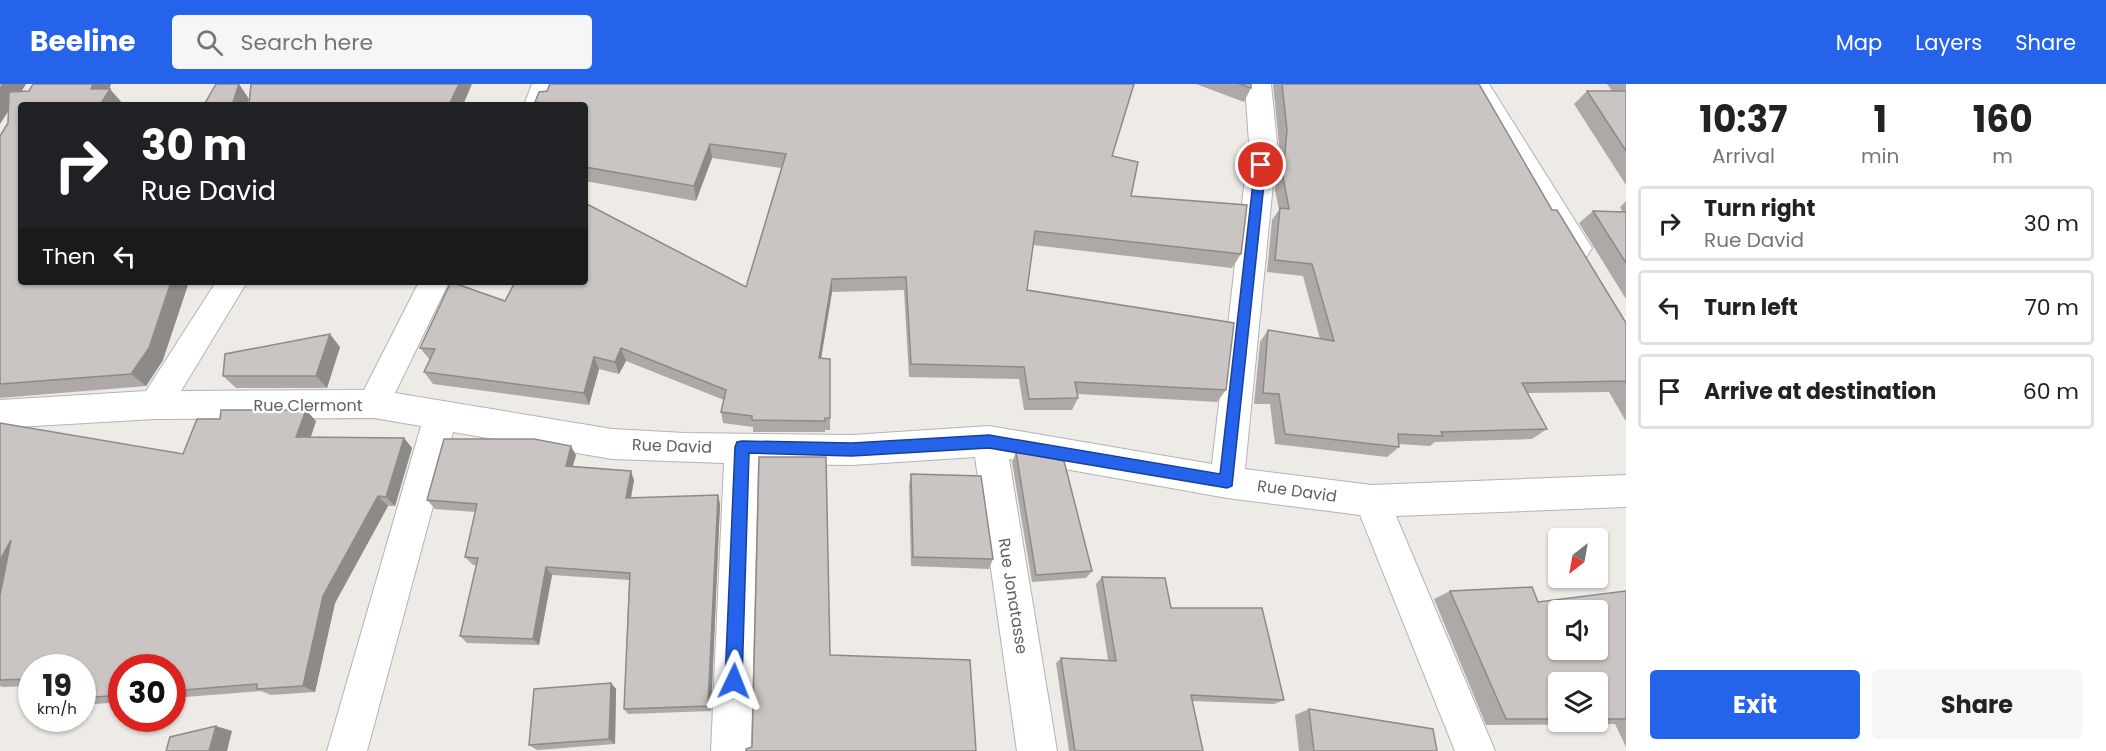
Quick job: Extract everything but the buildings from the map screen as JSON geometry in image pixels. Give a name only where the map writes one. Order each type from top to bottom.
[{"type":"street","points":[[538,102],[545,84]]},
{"type":"street","points":[[1227,482],[1263,143],[1258,84]]},
{"type":"street","points":[[1476,84],[1588,268]]},
{"type":"street","points":[[154,405],[230,285]]},
{"type":"street","points":[[374,404],[433,285]]},
{"type":"street","name":"Rue Clermont","points":[[0,414],[154,405],[374,404],[612,444]]},
{"type":"street","points":[[347,751],[441,415]]},
{"type":"street","name":"Rue David","points":[[612,444],[685,448],[852,450],[989,441],[1227,482],[1372,501],[1626,491]]},
{"type":"street","name":"Rue Jonatasse","points":[[989,441],[1037,751]]},
{"type":"street","points":[[731,751],[742,447]]},
{"type":"street","points":[[1372,501],[1475,751]]},
{"type":"route","points":[[734,681],[742,447],[852,450],[989,441],[1227,482],[1261,165]]}]
